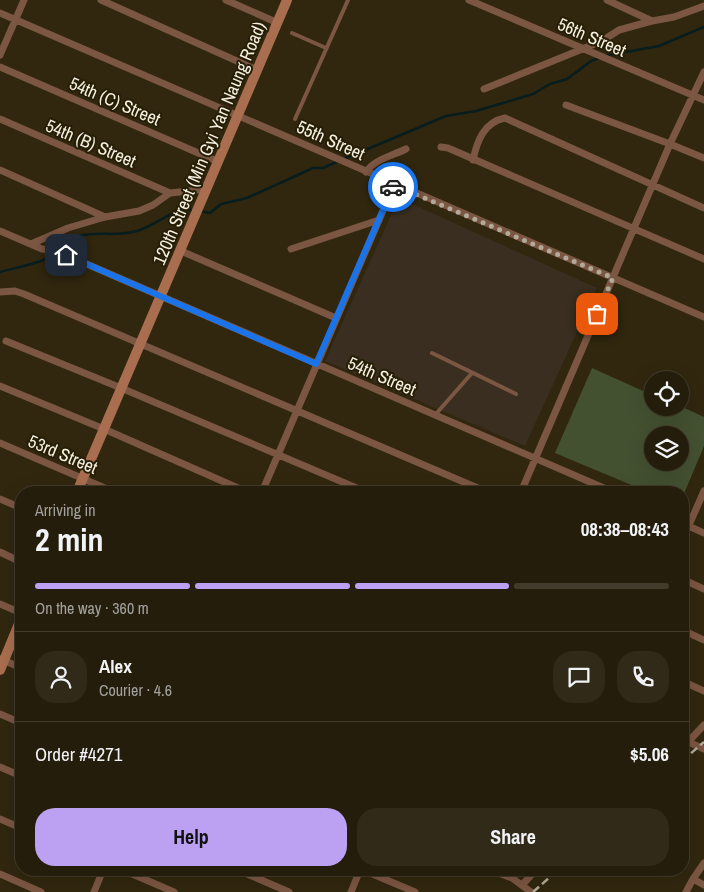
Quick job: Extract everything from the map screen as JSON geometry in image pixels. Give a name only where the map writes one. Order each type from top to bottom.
[{"type":"main road","name":"120th Street (Min Gyi Yan Naung Road)","points":[[80,486],[288,0]]},
{"type":"main road","points":[[1,663],[15,632]]},
{"type":"street","points":[[0,55],[24,0]]},
{"type":"street","points":[[102,0],[257,70]]},
{"type":"street","points":[[226,0],[278,22]]},
{"type":"street","name":"56th Street","points":[[469,0],[478,2],[704,100]]},
{"type":"street","points":[[607,0],[652,21]]},
{"type":"street","points":[[484,89],[602,41],[619,30],[674,17],[704,6]]},
{"type":"street","name":"55th Street","points":[[0,13],[239,115],[394,185],[704,317]]},
{"type":"street","name":"54th (C) Street","points":[[0,67],[219,162]]},
{"type":"street","points":[[524,486],[670,144],[704,72]]},
{"type":"street","points":[[566,105],[704,158]]},
{"type":"street","points":[[473,160],[480,137],[494,121],[505,118],[704,208]]},
{"type":"street","name":"54th (B) Street","points":[[0,120],[170,193]]},
{"type":"street","points":[[441,147],[448,148],[704,259]]},
{"type":"street","points":[[366,172],[377,160],[406,149]]},
{"type":"street","points":[[0,170],[105,217]]},
{"type":"street","points":[[265,486],[394,185]]},
{"type":"street","points":[[31,244],[68,228],[105,217],[140,211],[153,205],[170,193],[205,194]]},
{"type":"street","points":[[292,249],[379,220]]},
{"type":"street","name":"54th Street","points":[[0,231],[42,249],[66,255],[599,486]]},
{"type":"street","points":[[181,251],[336,318]]},
{"type":"street","points":[[0,292],[24,294],[473,486]]},
{"type":"street","points":[[6,341],[352,486]]},
{"type":"street","points":[[0,386],[233,486]]},
{"type":"street","name":"53rd Street","points":[[0,443],[100,486]]},
{"type":"street","points":[[689,519],[704,491]]},
{"type":"street","points":[[0,499],[15,505]]},
{"type":"street","points":[[689,526],[704,533]]},
{"type":"street","points":[[0,552],[15,559]]},
{"type":"street","points":[[689,582],[704,589]]},
{"type":"street","points":[[0,604],[15,610]]},
{"type":"street","points":[[689,633],[704,640]]},
{"type":"street","points":[[1,663],[15,666]]},
{"type":"street","points":[[689,684],[704,691]]},
{"type":"street","points":[[0,714],[15,720]]},
{"type":"street","points":[[689,738],[704,725]]},
{"type":"street","points":[[689,743],[704,749]]},
{"type":"street","points":[[0,767],[15,773]]},
{"type":"street","points":[[0,819],[15,825]]},
{"type":"street","points":[[686,892],[704,862]]},
{"type":"street","points":[[0,874],[41,892]]},
{"type":"street","points":[[94,892],[101,876]]},
{"type":"street","points":[[137,876],[174,892]]},
{"type":"street","points":[[252,876],[289,892]]},
{"type":"street","points":[[351,892],[358,876]]},
{"type":"street","points":[[376,876],[415,892]]},
{"type":"street","points":[[506,876],[531,892]]},
{"type":"street","points":[[522,885],[530,876]]},
{"type":"street","points":[[693,879],[704,885]]},
{"type":"lane","points":[[295,119],[348,0]]},
{"type":"lane","points":[[292,33],[326,48]]},
{"type":"lane","points":[[432,353],[516,394]]},
{"type":"lane","points":[[435,415],[472,373]]},
{"type":"shaded area","points":[[399,198],[597,288],[525,446],[325,361]]},
{"type":"green space","points":[[592,368],[644,391],[644,416],[689,416],[689,410],[704,417],[704,446],[687,486],[634,486],[555,453]]},
{"type":"waterway","points":[[604,56],[659,46],[704,27]]},
{"type":"waterway","points":[[344,159],[446,116],[476,111],[533,94],[550,84],[567,79],[591,61],[599,58]]},
{"type":"waterway","points":[[199,211],[210,213],[221,204],[247,198],[313,168],[323,168],[339,161]]},
{"type":"waterway","points":[[0,272],[35,263],[49,257],[58,252],[75,237],[93,234],[130,233],[144,229],[178,211],[193,210]]},
{"type":"railway","points":[[689,755],[704,742]]},
{"type":"railway","points":[[533,892],[551,876]]},
{"type":"way so far","points":[[393,187],[394,185],[613,278],[597,314]]},
{"type":"route","points":[[66,255],[316,364],[393,187]]}]
